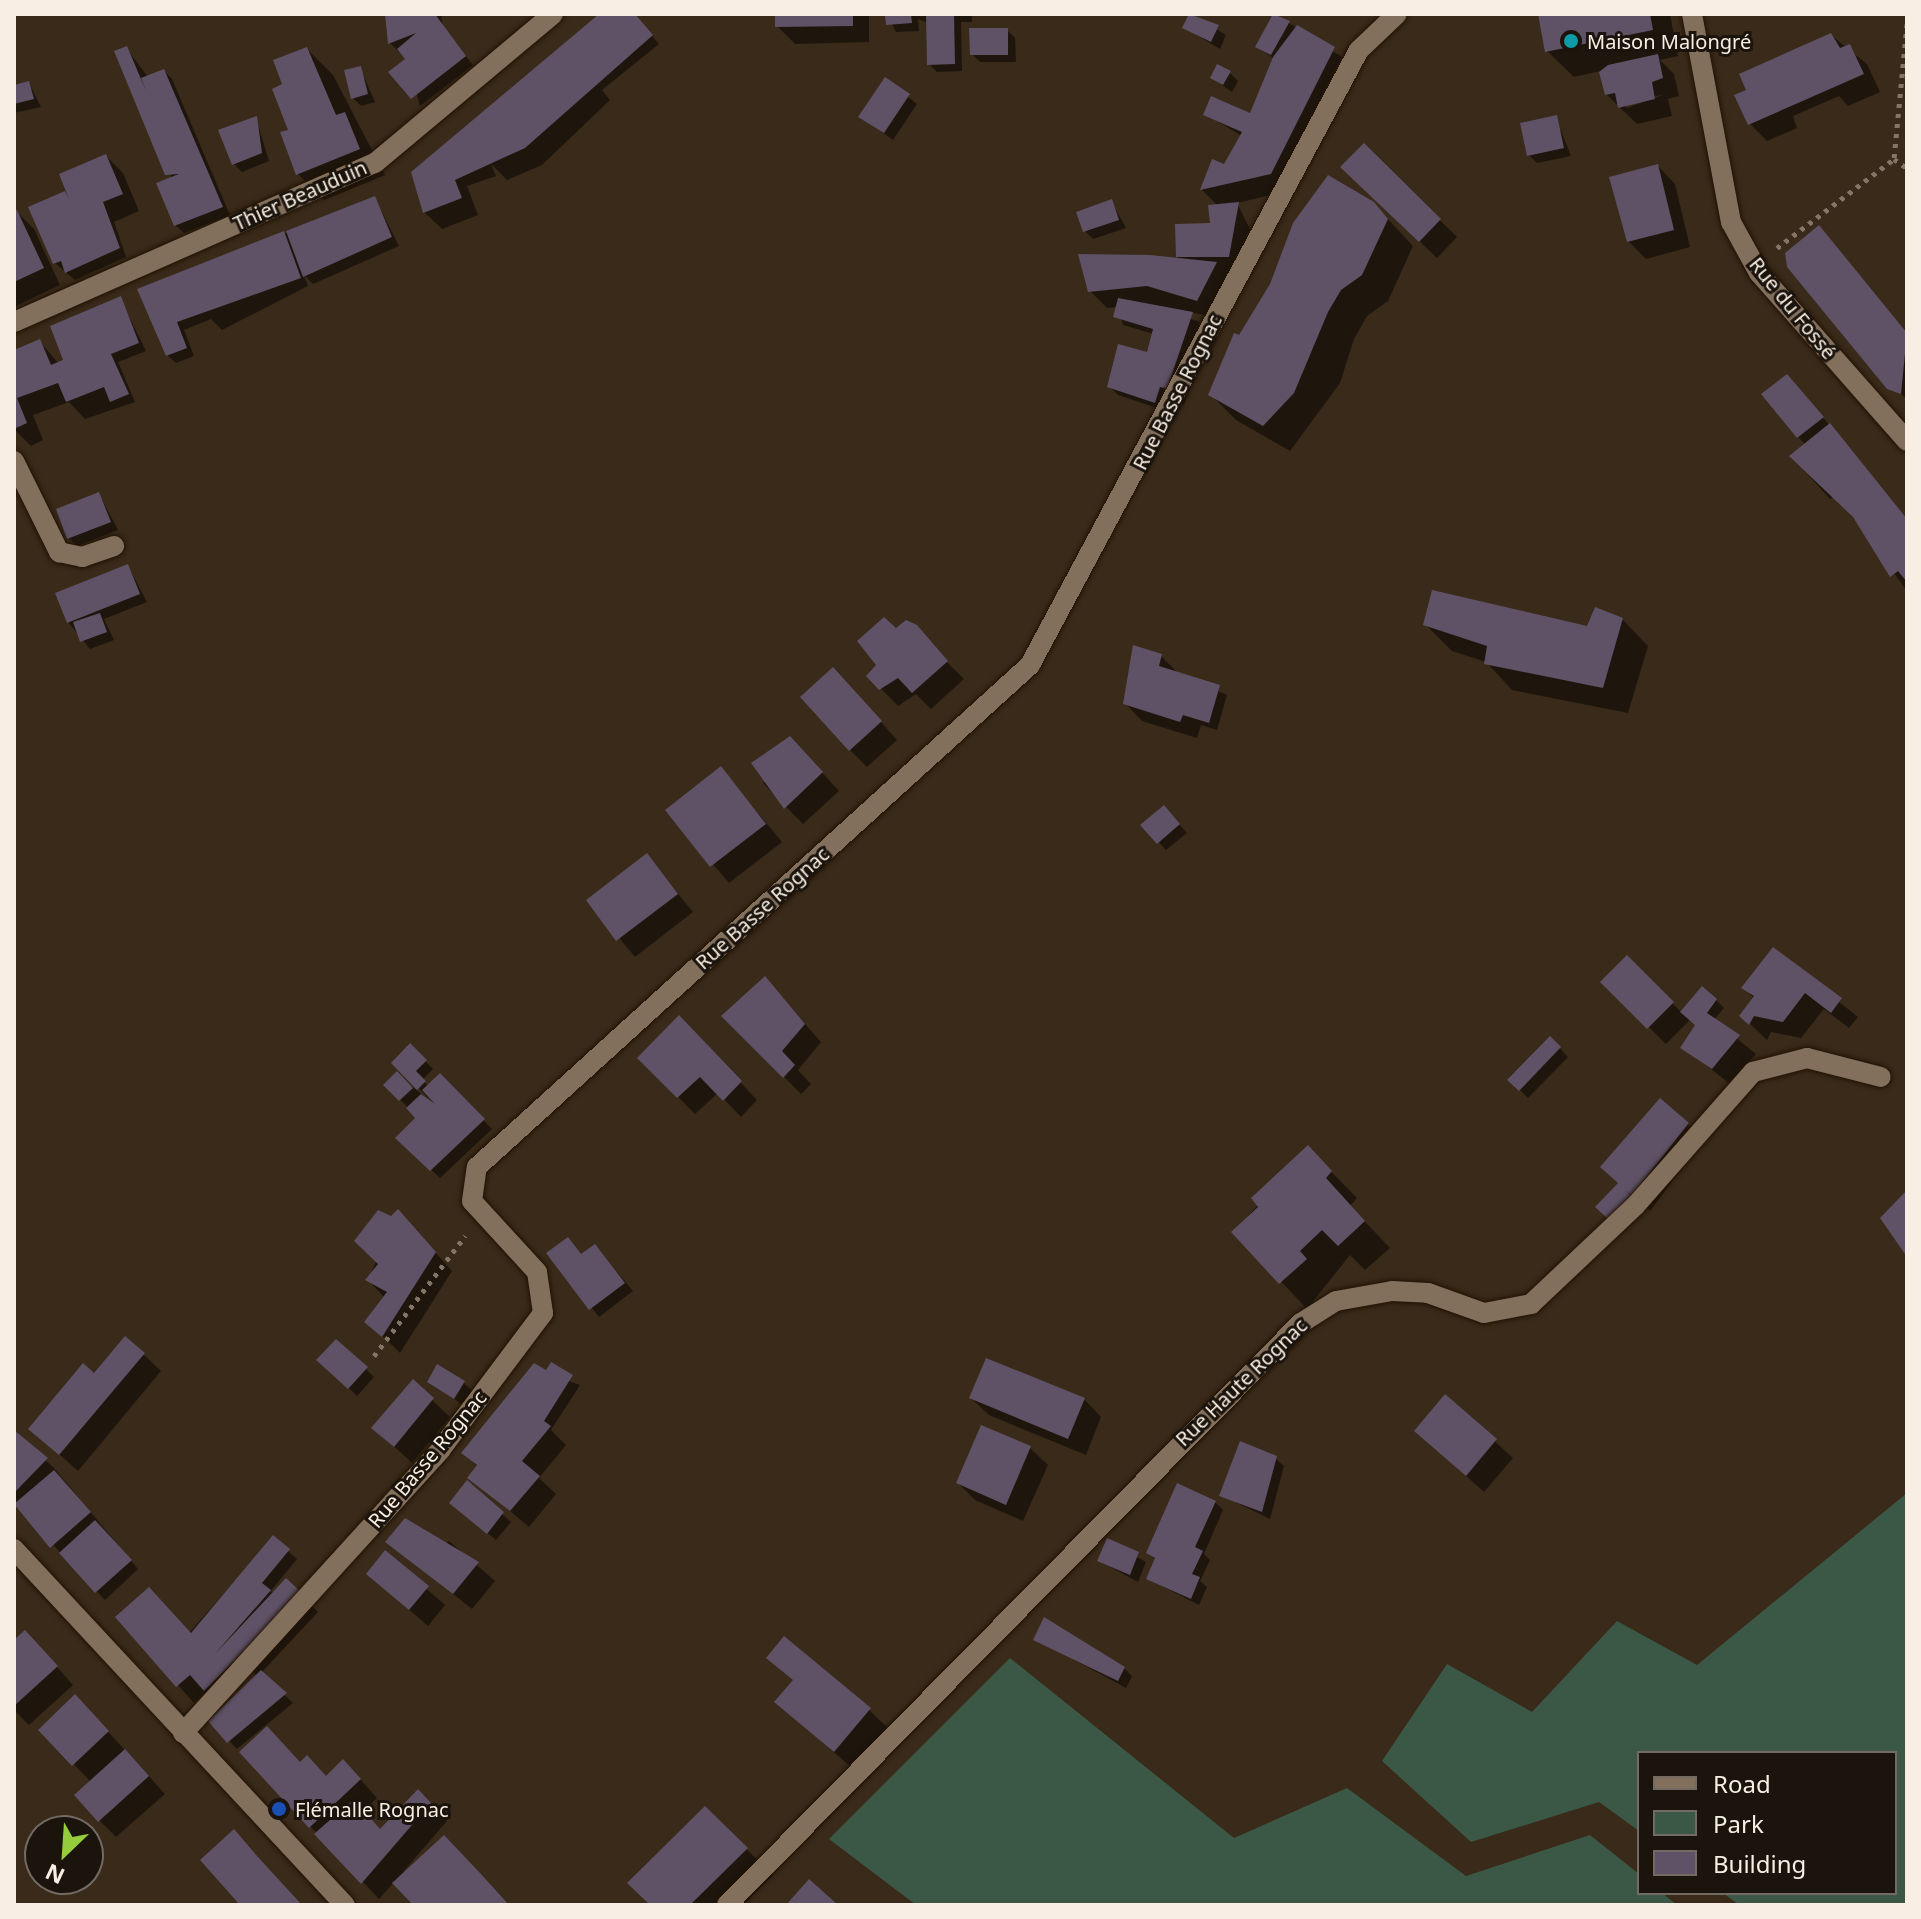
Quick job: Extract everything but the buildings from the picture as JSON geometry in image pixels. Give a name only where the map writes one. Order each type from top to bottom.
[{"type":"street","name":"Thier Beauduin","points":[[14,322],[375,163],[553,14]]},
{"type":"street","name":"Rue Basse Rognac","points":[[183,1733],[441,1449],[543,1313],[537,1272],[472,1201],[477,1167],[1030,665],[1359,50],[1397,14]]},
{"type":"street","name":"Rue du Fossé","points":[[1692,14],[1731,222],[1755,265],[1907,441]]},
{"type":"street","points":[[14,461],[59,552],[82,557],[114,546]]},
{"type":"street","name":"Rue Haute Rognac","points":[[727,1905],[1301,1323],[1336,1301],[1392,1291],[1428,1293],[1484,1313],[1531,1304],[1635,1206],[1753,1072],[1807,1058],[1881,1077]]},
{"type":"street","points":[[14,1549],[345,1905]]},
{"type":"path","points":[[1755,265],[1894,159],[1907,24]]},
{"type":"path","points":[[1894,159],[1907,168]]},
{"type":"path","points":[[374,1356],[483,1214]]},
{"type":"green space","points":[[1907,1493],[1907,1905],[1739,1905],[1726,1895],[1897,1895],[1897,1751],[1637,1751],[1637,1830],[1599,1802],[1471,1842],[1382,1761],[1447,1664],[1532,1712],[1617,1621],[1697,1665]]},
{"type":"green space","points":[[1010,1658],[1234,1838],[1347,1788],[1466,1876],[1590,1835],[1637,1872],[1637,1895],[1664,1895],[1677,1905],[916,1905],[829,1839]]},
{"type":"place","name":"Maison Malongré","points":[[1571,41]]},
{"type":"place","name":"Flémalle Rognac","points":[[279,1809]]}]
